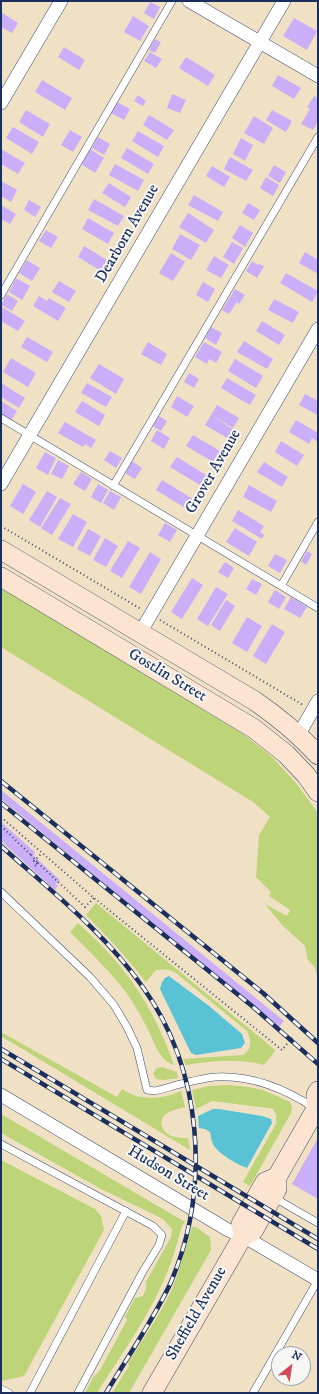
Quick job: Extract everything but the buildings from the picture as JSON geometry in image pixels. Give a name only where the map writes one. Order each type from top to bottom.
[{"type":"main road","name":"Gostlin Street","points":[[1,550],[255,701],[316,747]]},
{"type":"main road","name":"Gostlin Street","points":[[1,578],[253,728],[286,754],[306,775],[318,792]]},
{"type":"main road","name":"Sheffield Avenue","points":[[152,1393],[244,1236],[253,1231],[273,1197],[277,1189],[278,1177],[317,1109],[316,1095],[318,1091]]},
{"type":"main road","name":"Sheffield Avenue","points":[[244,1236],[241,1224],[265,1182],[278,1177]]},
{"type":"street","points":[[1,103],[61,1]]},
{"type":"street","points":[[189,1],[318,76]]},
{"type":"street","name":"Dearborn Avenue","points":[[1,484],[284,1]]},
{"type":"street","name":"Grover Avenue","points":[[140,633],[318,329]]},
{"type":"street","points":[[299,734],[312,704]]},
{"type":"street","name":"Hudson Street","points":[[1,1096],[231,1232],[244,1236],[318,1280]]},
{"type":"lane","points":[[1,295],[172,1]]},
{"type":"lane","points":[[113,486],[318,137]]},
{"type":"lane","points":[[1,418],[318,608]]},
{"type":"lane","points":[[281,586],[318,522]]},
{"type":"lane","points":[[1,892],[90,977],[114,1005],[137,1048],[147,1090],[155,1091],[214,1077],[245,1078],[274,1086],[317,1109]]},
{"type":"lane","points":[[1,1144],[153,1226],[162,1235],[159,1246],[142,1273],[78,1393]]},
{"type":"lane","points":[[273,1197],[318,1223]]},
{"type":"lane","points":[[30,1393],[126,1211]]},
{"type":"lane","points":[[253,1393],[318,1280]]},
{"type":"lane","points":[[1,1389],[9,1393]]},
{"type":"path","points":[[1,526],[143,610]]},
{"type":"path","points":[[158,619],[312,704]]},
{"type":"path","points":[[1,817],[94,898],[282,1050],[293,1037]]},
{"type":"path","points":[[1,826],[31,855],[37,864],[86,907],[94,898]]},
{"type":"path","points":[[37,864],[34,861],[42,853]]},
{"type":"green space","points":[[1,586],[243,734],[272,757],[296,783],[318,813],[318,977],[314,966],[308,960],[305,946],[282,925],[265,904],[287,916],[290,910],[269,896],[271,892],[256,877],[259,835],[270,817],[253,802],[1,647]]},
{"type":"green space","points":[[96,903],[274,1049],[275,1051],[264,1065],[244,1061],[215,1061],[186,1065],[183,1059],[243,1055],[250,1047],[250,1038],[247,1031],[176,973],[162,969],[156,970],[146,982],[132,964],[86,915]]},
{"type":"green space","points":[[78,923],[113,958],[139,992],[159,1027],[174,1065],[168,1063],[160,1054],[139,1013],[115,978],[70,932]]},
{"type":"green space","points":[[1,1032],[117,1097],[122,1089],[136,1096],[151,1098],[166,1096],[181,1091],[185,1107],[166,1114],[163,1117],[162,1124],[165,1131],[171,1136],[188,1138],[190,1150],[1,1036]]},
{"type":"green space","points":[[162,1067],[177,1072],[178,1078],[164,1080],[156,1079],[153,1073],[157,1068]]},
{"type":"green space","points":[[229,1085],[263,1090],[290,1102],[292,1107],[291,1113],[250,1186],[243,1182],[276,1124],[276,1115],[273,1109],[212,1101],[196,1109],[192,1090],[209,1086]]},
{"type":"green space","points":[[1,1114],[185,1222],[182,1226],[170,1265],[145,1318],[97,1393],[85,1393],[94,1376],[99,1372],[127,1320],[125,1317],[135,1298],[143,1296],[146,1289],[146,1282],[171,1237],[172,1229],[163,1219],[101,1189],[1,1133]]},
{"type":"green space","points":[[1,1160],[95,1209],[101,1216],[104,1230],[24,1376],[2,1381],[1,1381]]},
{"type":"green space","points":[[192,1227],[196,1227],[210,1237],[211,1250],[129,1393],[112,1393],[129,1366],[128,1363],[157,1318],[172,1289]]},
{"type":"water","points":[[169,976],[209,1006],[242,1034],[245,1043],[241,1048],[196,1055],[191,1053],[160,989],[162,982]]},
{"type":"water","points":[[213,1109],[262,1116],[271,1119],[272,1123],[247,1168],[223,1155],[213,1144],[210,1132],[199,1128],[198,1116]]},
{"type":"railway","points":[[1,781],[263,993],[318,1043]]},
{"type":"railway","points":[[1,803],[252,1006],[318,1064]]},
{"type":"railway","points":[[1,846],[76,912],[127,966],[142,986],[162,1019],[178,1054],[189,1092],[194,1130],[195,1169],[192,1208],[184,1246],[165,1295],[106,1393]]},
{"type":"railway","points":[[1,1049],[318,1239]]},
{"type":"railway","points":[[1,1059],[318,1249]]}]
